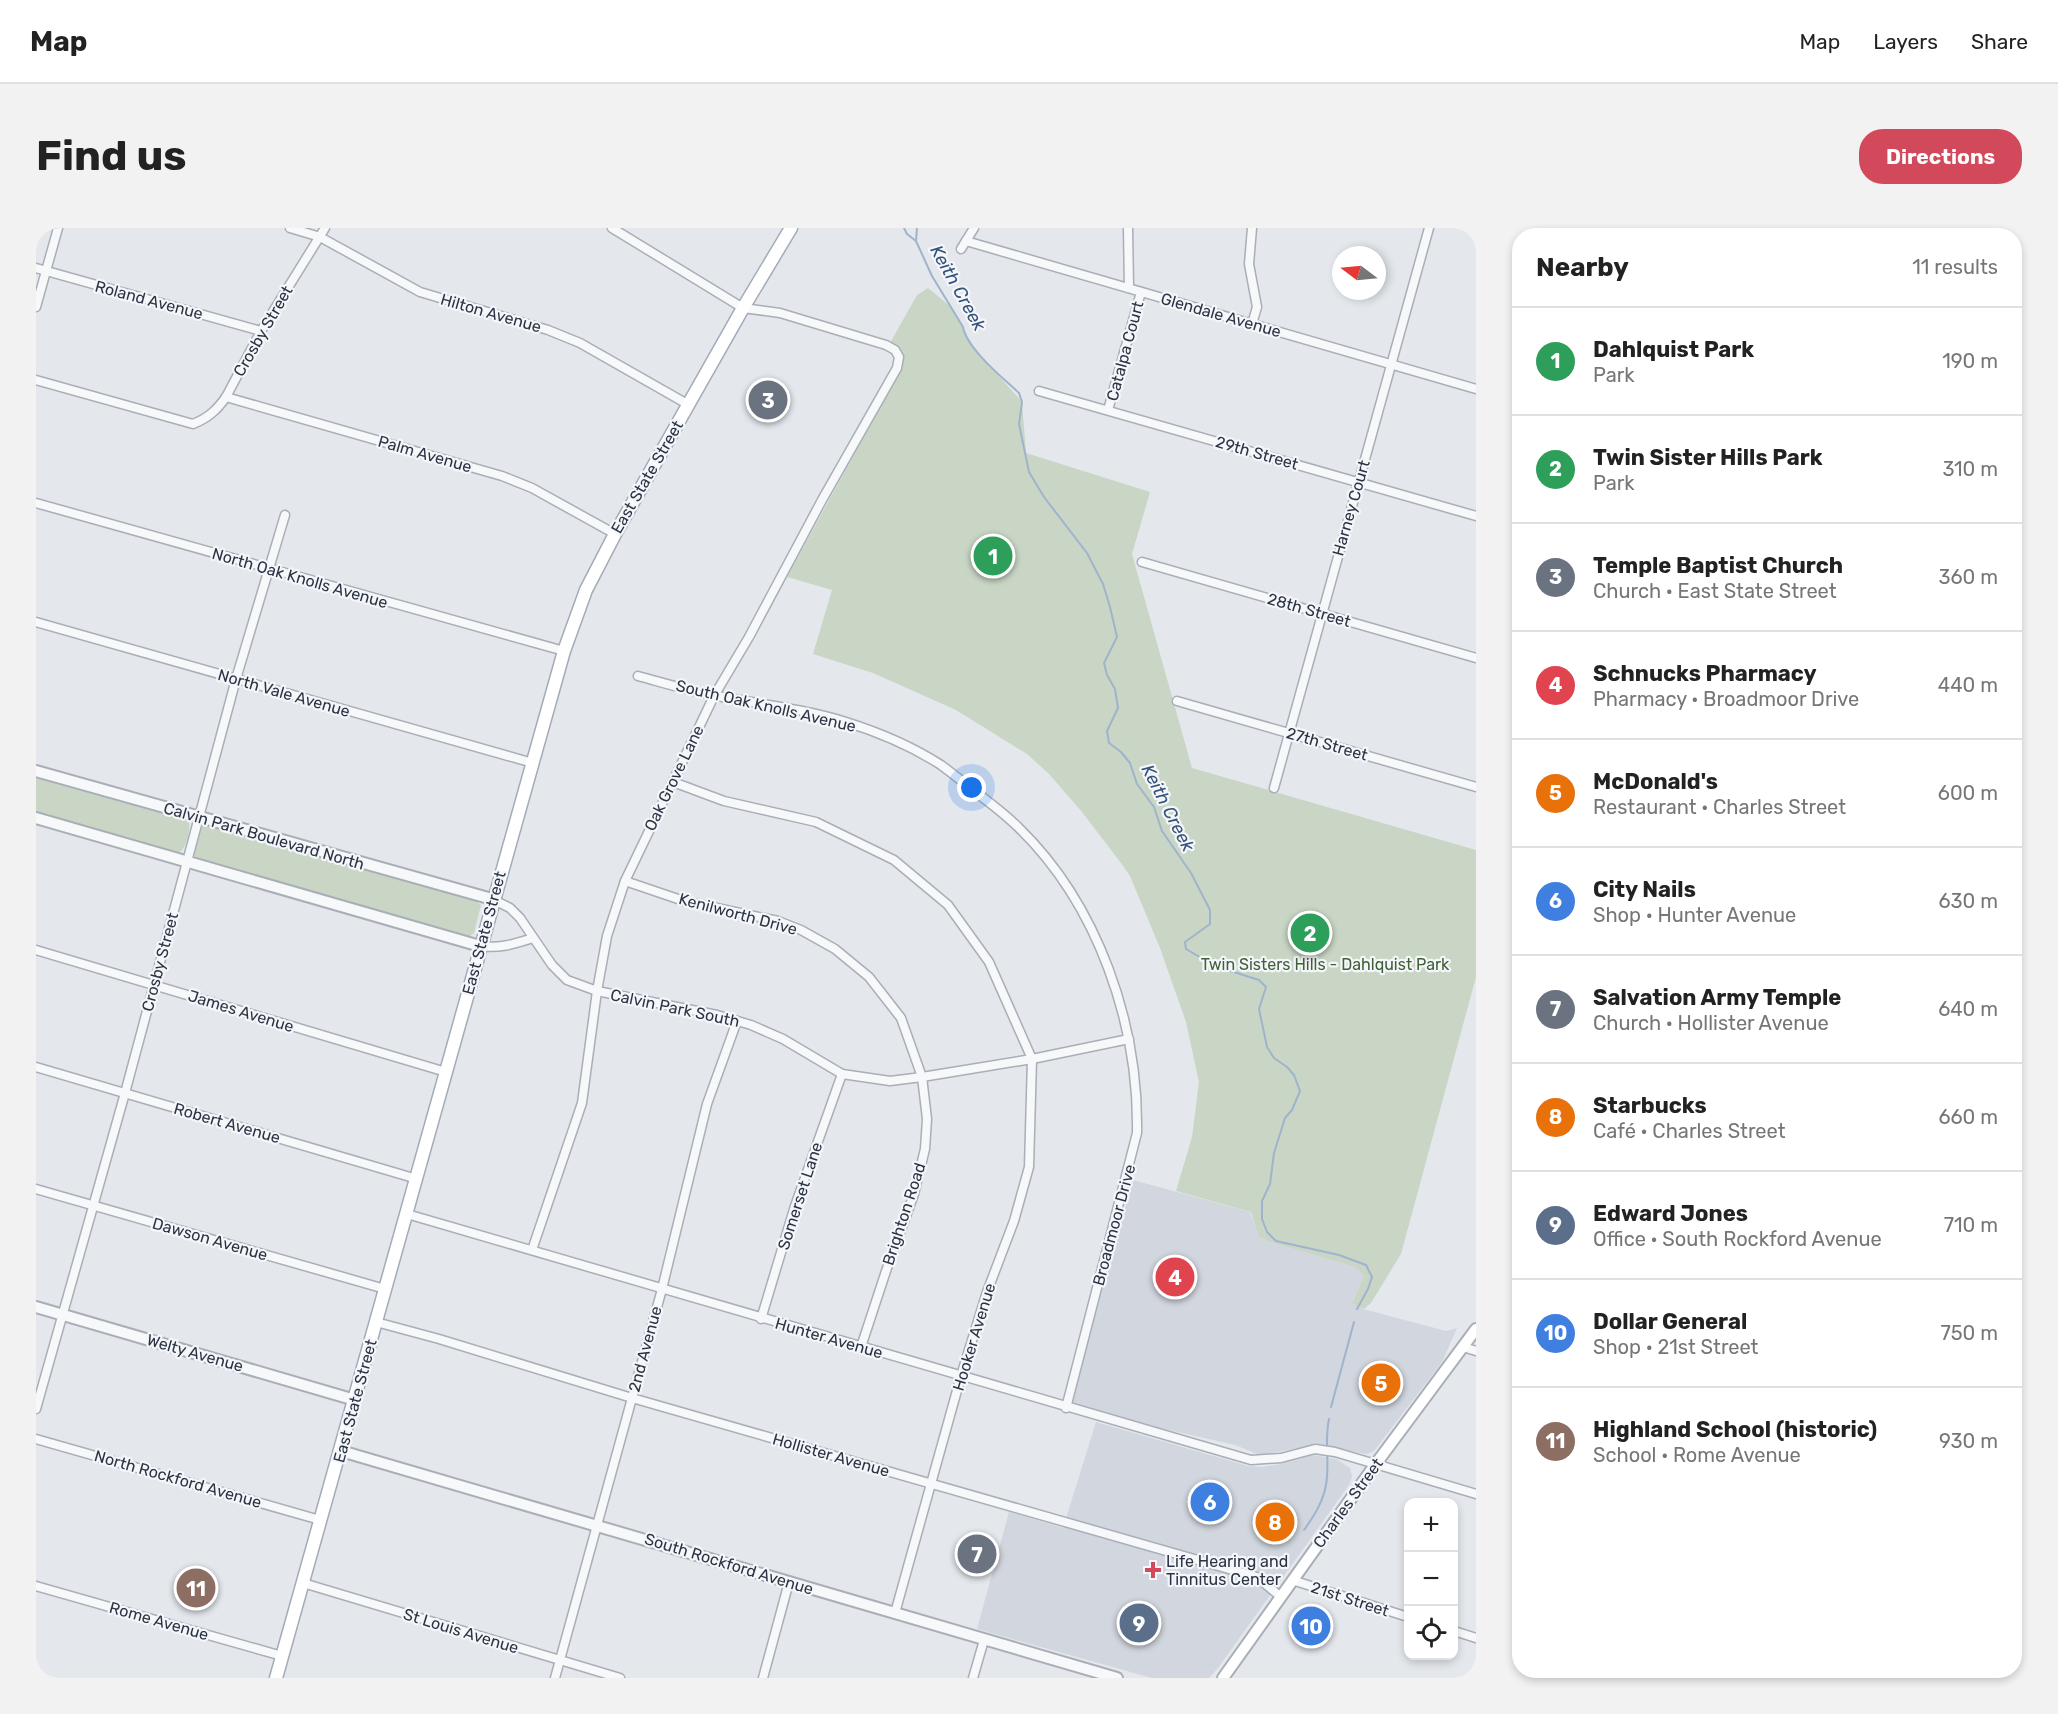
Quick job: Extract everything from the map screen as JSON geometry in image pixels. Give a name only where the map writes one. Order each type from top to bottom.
[{"type":"main road","name":"East State Street","points":[[276,1678],[341,1451],[384,1288],[417,1179],[492,899],[564,651],[586,590],[615,534],[791,228]]},
{"type":"main road","name":"Charles Street","points":[[1223,1678],[1476,1329]]},
{"type":"street","points":[[36,307],[58,228]]},
{"type":"street","name":"Hilton Avenue","points":[[290,228],[320,237],[420,292],[548,330],[580,343],[689,405]]},
{"type":"street","name":"Crosby Street","points":[[36,380],[193,424],[206,419],[226,397],[261,331],[325,228]]},
{"type":"street","points":[[612,228],[743,308]]},
{"type":"street","name":"Glendale Avenue","points":[[974,228],[964,245],[1129,288],[1476,389]]},
{"type":"street","points":[[1128,228],[1129,288]]},
{"type":"street","points":[[1252,228],[1250,270],[1257,307],[1252,324]]},
{"type":"street","name":"Harney Court","points":[[1274,788],[1429,228]]},
{"type":"street","name":"Roland Avenue","points":[[36,268],[261,331]]},
{"type":"street","name":"Catalpa Court","points":[[1108,410],[1141,292]]},
{"type":"street","name":"Oak Grove Lane","points":[[532,1250],[582,1103],[607,936],[625,881],[714,696],[749,637],[822,500],[897,368],[899,357],[895,350],[886,345],[780,313],[743,308]]},
{"type":"street","name":"29th Street","points":[[1039,391],[1476,516]]},
{"type":"street","name":"Palm Avenue","points":[[226,397],[502,476],[532,488],[615,534]]},
{"type":"street","name":"North Oak Knolls Avenue","points":[[36,503],[564,651]]},
{"type":"street","name":"Crosby Street","points":[[36,1409],[125,1093],[236,680],[285,515]]},
{"type":"street","name":"28th Street","points":[[1142,562],[1476,658]]},
{"type":"street","name":"North Vale Avenue","points":[[36,622],[533,763]]},
{"type":"street","name":"South Oak Knolls Avenue","points":[[638,676],[714,696],[846,722],[896,742],[940,765],[1019,829],[1050,864],[1079,907],[1102,954],[1117,995],[1129,1039]]},
{"type":"street","name":"27th Street","points":[[1177,701],[1476,787]]},
{"type":"street","name":"Calvin Park Boulevard North","points":[[36,771],[492,899]]},
{"type":"street","points":[[673,782],[724,801],[816,822],[894,860],[948,905],[989,962],[1032,1059]]},
{"type":"street","points":[[36,818],[480,946],[494,948],[533,938]]},
{"type":"street","name":"Kenilworth Drive","points":[[625,881],[684,901],[778,921],[801,930],[836,949],[869,977],[901,1018],[922,1077]]},
{"type":"street","name":"Calvin Park South","points":[[492,899],[510,908],[520,918],[552,965],[567,980],[597,991],[737,1021],[783,1039],[842,1074],[890,1081],[1032,1059],[1129,1039]]},
{"type":"street","name":"James Avenue","points":[[36,950],[446,1072]]},
{"type":"street","name":"2nd Avenue","points":[[555,1678],[662,1289],[707,1104],[737,1021]]},
{"type":"street","name":"Broadmoor Drive","points":[[1066,1408],[1137,1133],[1138,1099],[1129,1039]]},
{"type":"street","name":"Hooker Avenue","points":[[895,1613],[961,1376],[987,1292],[1014,1221],[1029,1167],[1032,1059]]},
{"type":"street","name":"Robert Avenue","points":[[36,1067],[417,1179]]},
{"type":"street","name":"Somerset Lane","points":[[761,1319],[795,1206],[842,1074]]},
{"type":"street","name":"Brighton Road","points":[[861,1347],[885,1270],[914,1194],[922,1161],[927,1119],[922,1077]]},
{"type":"street","name":"Dawson Avenue","points":[[36,1189],[384,1288]]},
{"type":"street","name":"Hunter Avenue","points":[[407,1214],[1066,1408],[1183,1439],[1251,1460],[1281,1458],[1315,1449],[1335,1452],[1376,1465]]},
{"type":"street","name":"Welty Avenue","points":[[36,1307],[355,1400]]},
{"type":"street","name":"Hollister Avenue","points":[[376,1322],[632,1398],[1257,1577],[1281,1597]]},
{"type":"street","points":[[1463,1347],[1476,1351]]},
{"type":"street","name":"North Rockford Avenue","points":[[36,1439],[320,1520]]},
{"type":"street","name":"South Rockford Avenue","points":[[341,1451],[1117,1678]]},
{"type":"street","points":[[1376,1465],[1476,1494]]},
{"type":"street","name":"21st Street","points":[[1292,1580],[1404,1616]]},
{"type":"street","points":[[764,1678],[789,1582]]},
{"type":"street","name":"St Louis Avenue","points":[[303,1583],[620,1678]]},
{"type":"street","name":"Rome Avenue","points":[[36,1586],[282,1656]]},
{"type":"street","points":[[1458,1632],[1476,1638]]},
{"type":"street","points":[[973,1678],[984,1640]]},
{"type":"shaded area","points":[[1133,1180],[1250,1212],[1258,1236],[1269,1242],[1355,1267],[1364,1276],[1352,1304],[1446,1331],[1457,1328],[1442,1362],[1374,1451],[1366,1454],[1319,1444],[1260,1455],[1235,1445],[1160,1428],[1076,1405],[1073,1402],[1072,1398]]},
{"type":"shaded area","points":[[1096,1422],[1248,1466],[1262,1467],[1281,1464],[1313,1455],[1336,1459],[1350,1468],[1352,1477],[1349,1485],[1209,1678],[1152,1678],[977,1629],[1009,1512],[1063,1528]]},
{"type":"green space","name":"Twin Sisters Hills - Dahlquist Park","points":[[928,288],[951,307],[974,348],[1022,402],[1026,453],[1150,492],[1132,554],[1192,768],[1476,850],[1476,977],[1401,1254],[1371,1303],[1364,1309],[1352,1304],[1364,1276],[1355,1267],[1269,1242],[1258,1236],[1251,1212],[1176,1191],[1192,1137],[1199,1082],[1186,1022],[1160,948],[1130,876],[1082,812],[1049,774],[1027,754],[956,710],[873,673],[813,654],[832,590],[787,577],[902,367],[904,355],[890,343],[917,295]]},
{"type":"green space","points":[[36,775],[187,818],[189,832],[186,843],[178,854],[36,814]]},
{"type":"green space","points":[[207,823],[473,899],[481,905],[474,933],[469,937],[465,936],[199,861],[194,855],[202,826]]},
{"type":"waterway","name":"Keith Creek","points":[[904,228],[907,234],[916,241],[932,276],[971,344],[986,363],[1019,393],[1022,402],[1019,424],[1029,472],[1044,497],[1087,553],[1103,584],[1117,637],[1104,663],[1107,675],[1115,689],[1118,708],[1107,731],[1109,743],[1130,763],[1137,784],[1154,807],[1162,831],[1191,873],[1210,910],[1210,924],[1185,942],[1186,949],[1215,966],[1259,980],[1266,987],[1259,1009],[1267,1047],[1274,1058],[1294,1075],[1300,1091],[1292,1110],[1285,1118],[1274,1153],[1270,1184],[1262,1201],[1262,1219],[1267,1232],[1276,1241],[1339,1255],[1366,1265],[1372,1277],[1357,1309]]},
{"type":"waterway","points":[[916,241],[917,228]]},
{"type":"waterway","name":"Keith Creek","points":[[1331,1407],[1354,1322]]},
{"type":"waterway","name":"Keith Creek","points":[[1304,1530],[1318,1509],[1325,1491],[1329,1419]]},
{"type":"place","name":"Temple Baptist Church","points":[[768,400]]},
{"type":"place","name":"Dahlquist Park","points":[[993,556]]},
{"type":"place","name":"Twin Sister Hills Park","points":[[1310,933]]},
{"type":"place","name":"Schnucks Pharmacy","points":[[1175,1277]]},
{"type":"place","name":"McDonald's","points":[[1381,1383]]},
{"type":"place","name":"City Nails","points":[[1210,1502]]},
{"type":"place","name":"Starbucks","points":[[1275,1522]]},
{"type":"place","name":"Salvation Army Temple","points":[[977,1554]]},
{"type":"place","name":"Life Hearing and Tinnitus Center","points":[[1153,1570]]},
{"type":"place","name":"Highland School (historic)","points":[[196,1588]]},
{"type":"place","name":"Edward Jones","points":[[1139,1623]]},
{"type":"place","name":"Dollar General","points":[[1311,1626]]}]
